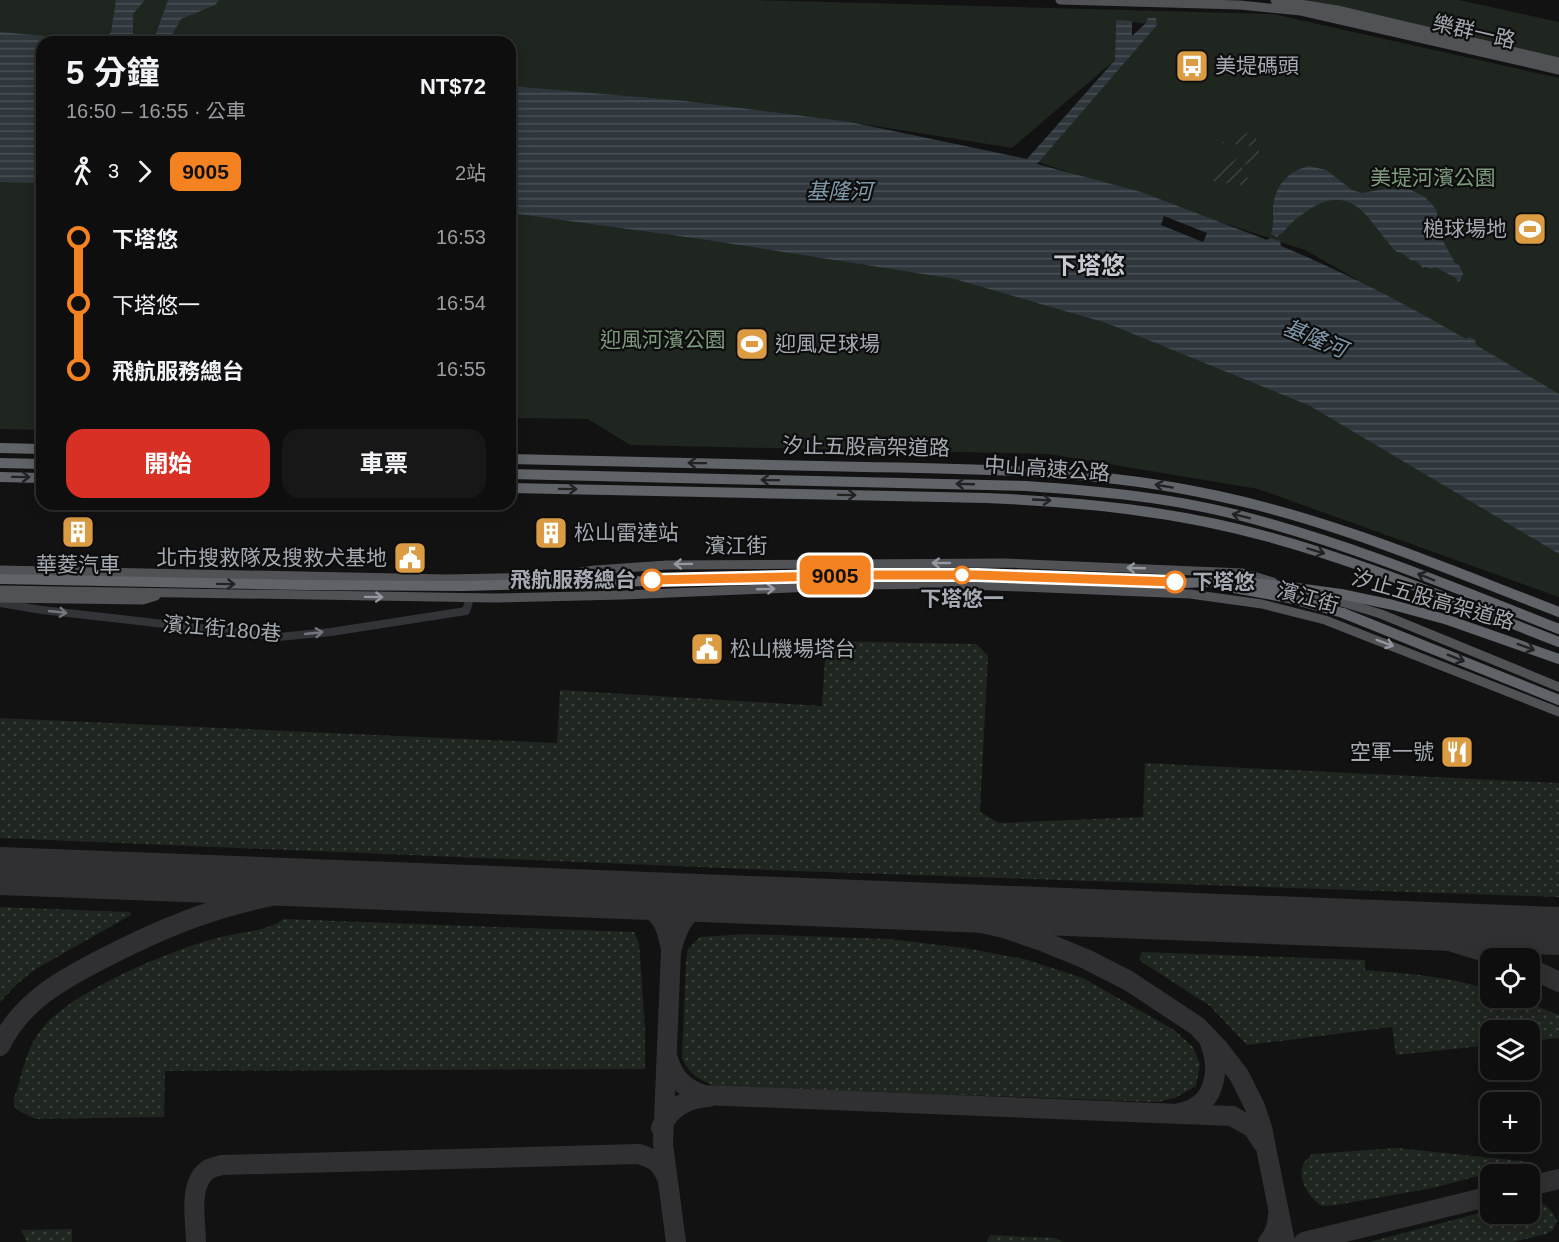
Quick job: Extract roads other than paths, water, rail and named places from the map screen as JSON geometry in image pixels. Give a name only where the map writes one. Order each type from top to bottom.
[{"type":"highway","points":[[0,448],[36,449]]},
{"type":"highway","name":"汐止五股高架道路","points":[[516,459],[965,469],[1067,473],[1146,482],[1218,495],[1352,533],[1559,612]]},
{"type":"highway","points":[[0,463],[36,464]]},
{"type":"highway","name":"中山高速公路","points":[[516,474],[1003,485],[1110,492],[1236,514],[1297,531],[1410,570],[1559,629]]},
{"type":"highway","points":[[0,477],[36,478]]},
{"type":"highway","name":"中山高速公路","points":[[516,488],[986,498],[1056,501],[1126,508],[1199,520],[1329,555],[1559,642]]},
{"type":"highway","name":"汐止五股高架道路","points":[[0,579],[462,586],[886,575],[977,575],[1186,583],[1226,581],[1341,594],[1393,605],[1448,620],[1559,659]]},
{"type":"highway","points":[[1186,583],[1237,588],[1289,598],[1344,613],[1559,700]]},
{"type":"main road","name":"樂群一路","points":[[1060,0],[1158,1],[1301,11],[1559,70]]},
{"type":"main road","name":"樂群一路","points":[[1275,0],[1337,10],[1559,62]]},
{"type":"main road","name":"濱江街","points":[[0,570],[446,579],[546,577],[623,567],[691,564],[1006,563],[1243,573],[1381,614],[1559,687]]},
{"type":"main road","name":"濱江街","points":[[0,566],[192,570],[218,574]]},
{"type":"main road","points":[[623,567],[623,595]]},
{"type":"main road","name":"濱江街","points":[[0,590],[470,598],[948,584],[1093,588],[1190,594],[1234,598],[1284,608],[1325,620],[1559,712]]},
{"type":"main road","name":"濱江街","points":[[0,598],[143,600],[169,593]]},
{"type":"main road","points":[[1325,620],[1331,600]]},
{"type":"street","name":"濱江街180巷","points":[[0,603],[42,610],[278,637],[331,632],[466,611],[470,598]]},
{"type":"water","points":[[116,0],[145,0],[133,14],[133,36],[108,36],[111,32]]},
{"type":"water","points":[[168,0],[219,0],[215,5],[181,19],[171,36],[155,36]]},
{"type":"water","name":"基隆河","points":[[1148,18],[1156,18],[1157,25],[1037,164],[1141,192],[1267,240],[1270,238],[1280,241],[1281,246],[1375,289],[1466,339],[1469,337],[1475,340],[1476,345],[1559,394],[1559,554],[1310,406],[1106,323],[954,279],[700,239],[516,214],[516,87],[685,101],[850,122],[1027,159],[1115,60],[1116,20],[1132,21],[1132,36],[1146,23]]},
{"type":"water","points":[[0,32],[46,36],[36,36],[36,183],[0,182]]},
{"type":"water","points":[[1309,166],[1326,170],[1352,190],[1362,193],[1385,189],[1409,189],[1425,197],[1436,209],[1442,239],[1463,273],[1461,280],[1458,282],[1456,278],[1435,267],[1423,268],[1415,260],[1412,261],[1397,252],[1362,211],[1341,200],[1328,201],[1313,207],[1292,222],[1282,234],[1277,237],[1271,234],[1274,202],[1279,188],[1288,176]]},
{"type":"place","name":"美堤碼頭","points":[[1192,66]]},
{"type":"place","name":"槌球場地","points":[[1530,229]]},
{"type":"place","name":"迎風足球場","points":[[752,344]]},
{"type":"place","name":"華菱汽車","points":[[78,532]]},
{"type":"place","name":"松山雷達站","points":[[551,533]]},
{"type":"place","name":"北市搜救隊及搜救犬基地","points":[[410,558]]},
{"type":"place","name":"下塔悠一","points":[[962,575]]},
{"type":"place","name":"飛航服務總台","points":[[652,580]]},
{"type":"place","name":"下塔悠","points":[[1175,582]]},
{"type":"place","name":"松山機場塔台","points":[[707,649]]},
{"type":"place","name":"空軍一號","points":[[1457,752]]},
{"type":"district","name":"下塔悠","points":[[1089,266]]},
{"type":"park label","name":"美堤河濱公園","points":[[1433,178]]},
{"type":"park label","name":"迎風河濱公園","points":[[663,340]]}]
